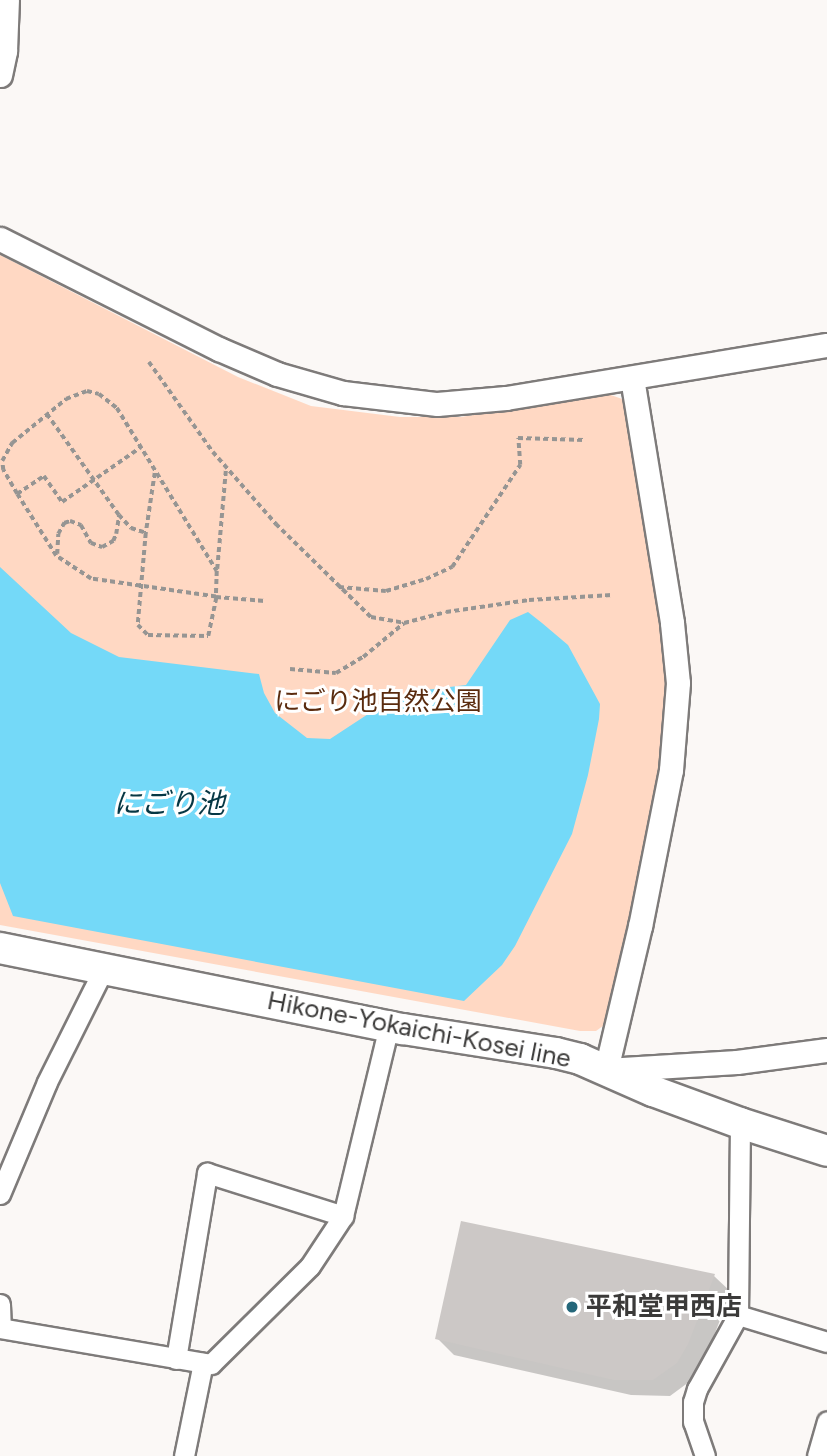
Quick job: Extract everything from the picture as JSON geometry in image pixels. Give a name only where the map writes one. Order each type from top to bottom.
[{"type":"main road","name":"Hikone-Yokaichi-Kosei line","points":[[0,948],[389,1026],[556,1053],[740,1123],[827,1151]]},
{"type":"street","points":[[0,75],[5,51],[7,0]]},
{"type":"street","points":[[0,239],[219,349],[277,374],[343,393],[437,404],[506,398],[827,345]]},
{"type":"street","points":[[632,379],[673,623],[678,683],[671,770],[640,926],[606,1070],[737,1062],[827,1050]]},
{"type":"street","points":[[0,1194],[47,1082],[104,968]]},
{"type":"street","points":[[0,1304],[0,1328],[211,1364],[310,1266],[343,1216],[389,1026]]},
{"type":"street","points":[[705,1456],[694,1422],[693,1402],[697,1389],[738,1315],[740,1123]]},
{"type":"street","points":[[176,1359],[207,1173],[343,1216]]},
{"type":"street","points":[[738,1315],[827,1342]]},
{"type":"street","points":[[184,1456],[203,1363]]},
{"type":"street","points":[[817,1456],[827,1421]]},
{"type":"path","points":[[149,362],[226,466],[276,524],[371,617],[404,623],[446,612],[529,600],[612,595]]},
{"type":"path","points":[[217,571],[117,408],[99,394],[78,393],[12,443],[2,461],[3,470],[56,556],[91,579],[216,597],[265,601]]},
{"type":"path","points":[[47,414],[119,515],[131,527],[146,533]]},
{"type":"path","points":[[339,587],[386,591],[426,579],[452,566],[520,465],[518,438],[583,440]]},
{"type":"path","points":[[17,494],[44,476],[62,502],[141,446]]},
{"type":"path","points":[[155,471],[146,533],[138,625],[148,635],[208,636],[216,597],[226,466]]},
{"type":"path","points":[[56,556],[58,534],[64,523],[70,521],[82,525],[91,543],[102,547],[113,541],[119,515]]},
{"type":"path","points":[[290,669],[336,673],[363,657],[404,623]]},
{"type":"green space","name":"にごり池自然公園","points":[[0,255],[238,377],[311,406],[400,417],[461,417],[608,394],[625,400],[666,665],[667,710],[663,752],[622,970],[607,1023],[596,1031],[580,1031],[0,925]]},
{"type":"water","name":"にごり池","points":[[0,567],[71,633],[119,657],[259,674],[264,693],[275,713],[307,738],[330,739],[388,701],[425,690],[466,685],[510,620],[528,612],[542,623],[568,645],[600,704],[599,719],[572,834],[515,946],[502,965],[464,1001],[13,916],[0,883]]},
{"type":"building","name":"平和堂甲西店","points":[[461,1221],[715,1274],[688,1344],[677,1363],[653,1380],[614,1380],[435,1339]]},
{"type":"place","name":"平和堂甲西店","points":[[572,1307]]}]
